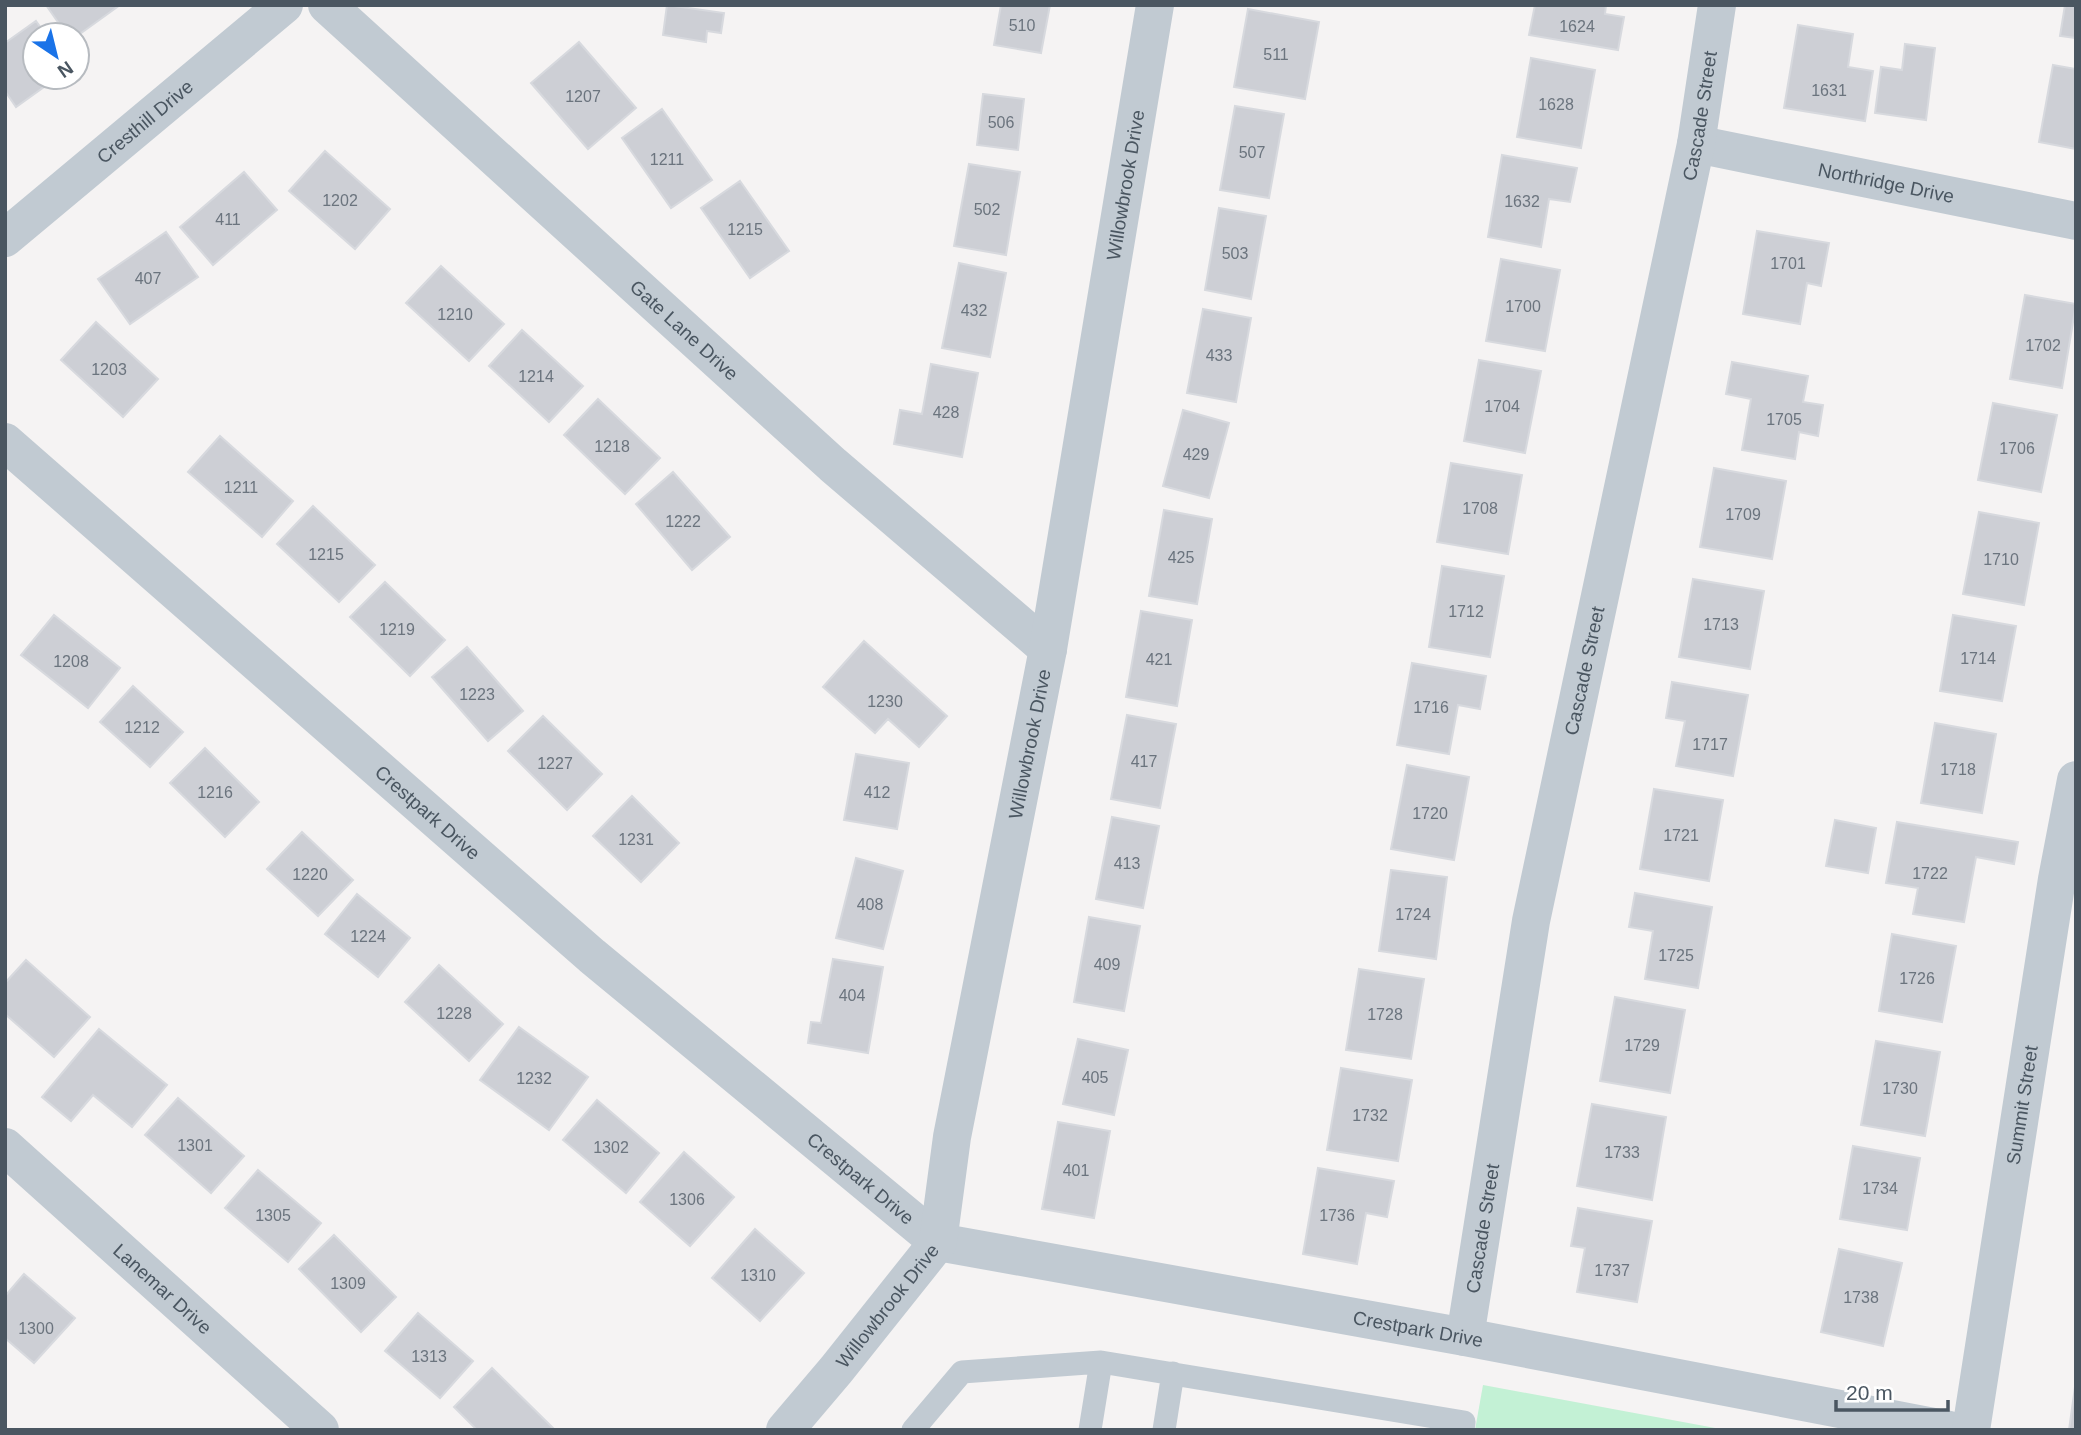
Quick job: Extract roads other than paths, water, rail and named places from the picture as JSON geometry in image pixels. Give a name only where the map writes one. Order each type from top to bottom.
[{"type":"street","name":"Gate Lane Drive","points":[[327,5],[832,465],[1048,649]]},
{"type":"street","name":"Willowbrook Drive","points":[[785,1430],[938,1242],[952,1137],[1048,649],[1155,5]]},
{"type":"street","name":"Cascade Street","points":[[1465,1337],[1531,921],[1696,144],[1717,5]]},
{"type":"street","name":"Cresthill Drive","points":[[5,238],[280,7]]},
{"type":"street","name":"Northridge Drive","points":[[1696,144],[2076,221]]},
{"type":"street","name":"Crestpark Drive","points":[[5,442],[592,956],[938,1242],[1465,1337],[1949,1430]]},
{"type":"street","name":"Summit Street","points":[[1971,1430],[2057,879],[2076,780]]},
{"type":"street","name":"Lanemar Drive","points":[[5,1147],[320,1430]]},
{"type":"lane","points":[[1090,1430],[1101,1362]]},
{"type":"lane","points":[[914,1430],[962,1373],[1101,1362],[1464,1422],[1463,1430]]},
{"type":"lane","points":[[1164,1430],[1173,1373]]}]
